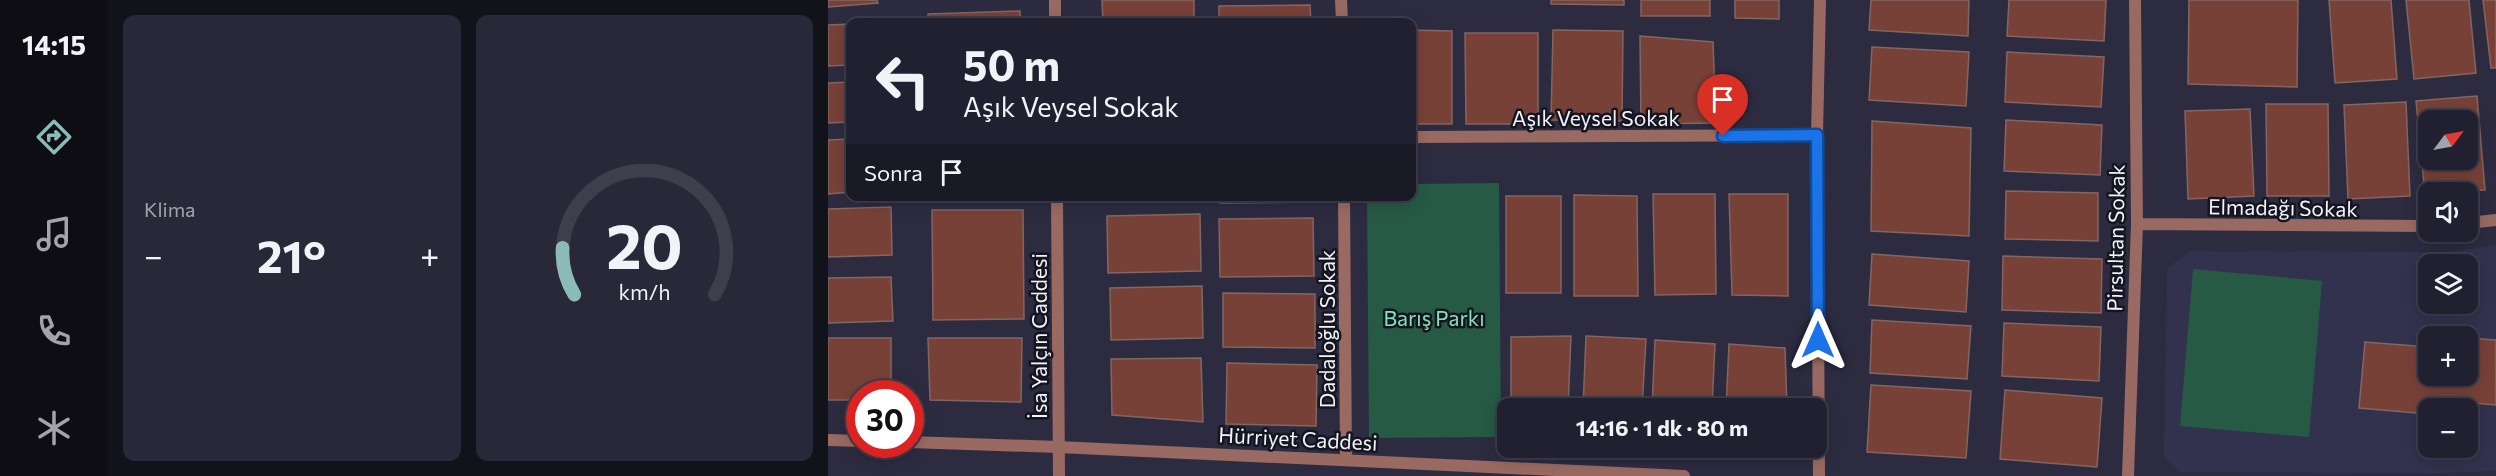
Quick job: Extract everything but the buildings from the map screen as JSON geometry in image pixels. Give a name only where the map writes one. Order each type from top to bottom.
[{"type":"street","points":[[1055,0],[1055,18]]},
{"type":"street","points":[[1341,0],[1342,18]]},
{"type":"street","points":[[1819,476],[1817,135],[1820,0]]},
{"type":"street","name":"Pirsultan Sokak","points":[[2128,476],[2137,224],[2135,0]]},
{"type":"street","name":"Aşık Veysel Sokak","points":[[1416,137],[1817,135]]},
{"type":"street","name":"İsa Yalçın Caddesi","points":[[1057,201],[1059,476]]},
{"type":"street","name":"Dadaloğlu Sokak","points":[[1344,201],[1346,460]]},
{"type":"street","points":[[2478,222],[2496,220]]},
{"type":"street","name":"Elmadağı Sokak","points":[[2137,224],[2418,226]]},
{"type":"street","points":[[828,440],[846,441]]},
{"type":"street","name":"Hürriyet Caddesi","points":[[924,442],[1684,476]]},
{"type":"shaded area","points":[[2496,245],[2496,471],[2438,473],[2179,472],[2164,457],[2167,268],[2191,251],[2448,252]]},
{"type":"green space","name":"Barış Parkı","points":[[1499,183],[1501,398],[1497,398],[1497,437],[1369,438],[1367,201],[1416,201],[1416,184]]},
{"type":"green space","points":[[2193,269],[2322,281],[2309,437],[2180,426]]},
{"type":"route","points":[[1723,136],[1817,135],[1818,340]]}]
